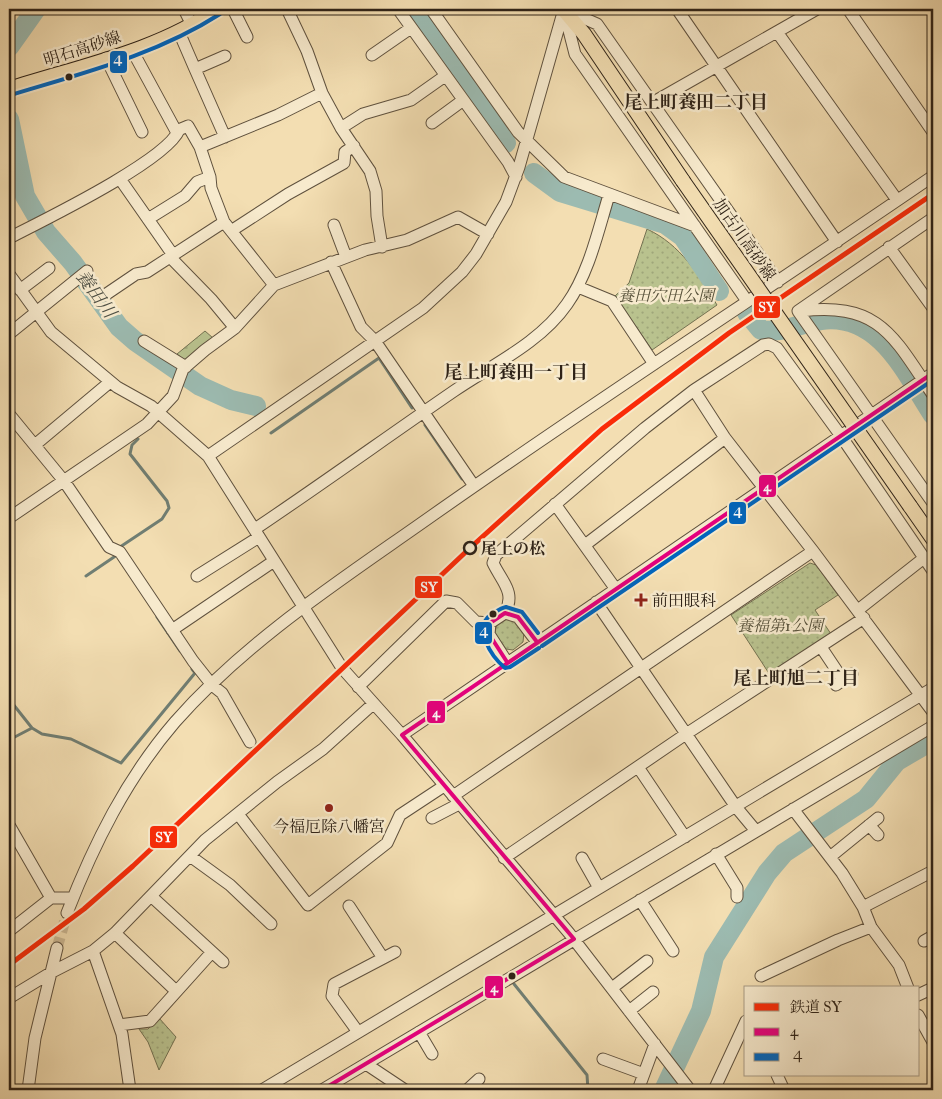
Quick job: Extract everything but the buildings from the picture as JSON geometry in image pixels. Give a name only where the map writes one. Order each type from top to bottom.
[{"type":"main road","name":"明石高砂線","points":[[14,87],[132,50],[179,32],[217,9]]},
{"type":"main road","name":"加古川高砂線","points":[[564,9],[584,34],[683,181],[933,539]]},
{"type":"street","points":[[184,9],[192,25]]},
{"type":"street","points":[[233,9],[247,37]]},
{"type":"street","points":[[287,9],[308,51],[322,93],[341,128],[370,171],[376,192],[377,216],[382,247]]},
{"type":"street","points":[[431,9],[525,144],[564,177],[695,226]]},
{"type":"street","points":[[208,456],[375,341],[441,293],[462,272],[488,234],[506,202],[517,172],[564,9]]},
{"type":"street","points":[[564,9],[597,24],[778,282]]},
{"type":"street","points":[[564,9],[575,54],[747,301]]},
{"type":"street","points":[[677,9],[837,242]]},
{"type":"street","points":[[652,103],[818,9]]},
{"type":"street","points":[[848,9],[933,132]]},
{"type":"street","points":[[401,10],[462,101],[517,172]]},
{"type":"street","points":[[372,55],[412,28]]},
{"type":"street","points":[[179,32],[225,137]]},
{"type":"street","points":[[777,32],[898,200]]},
{"type":"street","points":[[132,50],[176,131],[179,130]]},
{"type":"street","points":[[195,70],[225,56]]},
{"type":"street","points":[[106,58],[142,132]]},
{"type":"street","points":[[341,128],[363,114],[411,100],[445,76]]},
{"type":"street","points":[[200,147],[278,115],[322,93]]},
{"type":"street","points":[[432,123],[462,101]]},
{"type":"street","points":[[9,238],[120,179],[156,153],[177,135],[179,130],[188,126],[200,147],[210,178],[211,188],[228,226],[274,285]]},
{"type":"street","points":[[105,295],[136,274],[147,272],[171,256],[344,163],[346,152],[354,146]]},
{"type":"street","points":[[67,913],[97,842],[117,804],[142,765],[175,723],[212,685],[303,607],[474,486],[933,176]]},
{"type":"street","points":[[148,219],[186,196],[197,182],[210,178]]},
{"type":"street","points":[[120,179],[171,256],[235,328]]},
{"type":"street","points":[[197,576],[206,564],[257,533],[423,412],[514,352],[544,328],[566,305],[578,287],[609,195]]},
{"type":"street","points":[[9,518],[147,424],[173,396],[185,368],[205,350],[235,328],[274,285],[331,262],[407,240],[458,217],[488,234]]},
{"type":"street","points":[[798,311],[933,218]]},
{"type":"street","points":[[334,225],[346,257]]},
{"type":"street","points":[[890,247],[933,308]]},
{"type":"street","points":[[331,262],[361,327],[375,341],[474,486]]},
{"type":"street","points":[[20,290],[48,268]]},
{"type":"street","points":[[9,334],[87,271]]},
{"type":"street","points":[[9,274],[51,332],[110,382],[159,412],[208,456],[342,668],[402,735],[574,939],[690,1090]]},
{"type":"street","points":[[578,287],[612,301],[654,364]]},
{"type":"street","points":[[798,311],[827,308],[852,311],[876,322],[892,337],[933,395]]},
{"type":"street","points":[[798,311],[933,503]]},
{"type":"street","points":[[144,341],[185,368]]},
{"type":"street","points":[[358,687],[446,601],[452,600],[458,603],[476,622],[490,623],[505,613],[509,601],[508,588],[494,567],[493,560],[555,504],[645,428],[739,358],[764,344],[777,348],[841,436],[933,570]]},
{"type":"street","points":[[402,735],[933,373]]},
{"type":"street","points":[[36,444],[110,382]]},
{"type":"street","points":[[694,390],[725,438],[861,614],[933,712]]},
{"type":"street","points":[[9,414],[36,444],[64,481],[108,547],[117,551],[212,685],[222,693],[250,742]]},
{"type":"street","points":[[585,545],[725,438]]},
{"type":"street","points":[[555,504],[615,588]]},
{"type":"street","points":[[432,818],[640,668],[813,551]]},
{"type":"street","points":[[504,858],[686,734],[821,647],[924,558]]},
{"type":"street","points":[[172,630],[274,561]]},
{"type":"street","points":[[596,602],[736,807],[756,831]]},
{"type":"street","points":[[505,613],[518,616],[537,642]]},
{"type":"street","points":[[490,623],[490,638],[507,662]]},
{"type":"street","points":[[821,647],[844,680]]},
{"type":"street","points":[[262,1090],[933,688]]},
{"type":"street","points":[[9,998],[52,972],[94,951],[115,933],[190,856],[238,814],[323,749],[373,704]]},
{"type":"street","points":[[322,1090],[933,726]]},
{"type":"street","points":[[638,767],[685,837]]},
{"type":"street","points":[[238,814],[308,905],[387,843],[400,815],[444,786]]},
{"type":"street","points":[[793,809],[830,857],[863,907],[871,927],[899,965],[907,986]]},
{"type":"street","points":[[830,857],[873,821],[878,835]]},
{"type":"street","points":[[9,825],[51,898]]},
{"type":"street","points":[[716,854],[737,888],[737,897]]},
{"type":"street","points":[[190,856],[230,885],[271,924]]},
{"type":"street","points":[[582,858],[599,888]]},
{"type":"street","points":[[863,907],[933,871]]},
{"type":"street","points":[[151,896],[223,962]]},
{"type":"street","points":[[9,932],[51,898],[73,898]]},
{"type":"street","points":[[640,900],[673,951]]},
{"type":"street","points":[[349,906],[383,958]]},
{"type":"street","points":[[761,976],[838,940],[871,927]]},
{"type":"street","points":[[115,933],[176,991]]},
{"type":"street","points":[[28,1090],[35,1038],[57,948]]},
{"type":"street","points":[[94,951],[119,1025],[130,1090]]},
{"type":"street","points":[[119,1025],[150,1021],[212,952]]},
{"type":"street","points":[[358,1032],[332,996],[334,984],[395,952]]},
{"type":"street","points":[[612,988],[647,961]]},
{"type":"street","points":[[920,994],[933,988]]},
{"type":"street","points":[[630,1011],[653,992]]},
{"type":"street","points":[[920,1019],[933,1042]]},
{"type":"street","points":[[419,1032],[432,1054]]},
{"type":"street","points":[[714,1090],[742,1036]]},
{"type":"street","points":[[638,1090],[655,1044]]},
{"type":"street","points":[[603,1059],[644,1074]]},
{"type":"street","points":[[366,1064],[405,1090]]},
{"type":"street","points":[[778,1076],[784,1090]]},
{"type":"green space","name":"養田穴田公園","points":[[647,229],[670,243],[688,261],[717,305],[652,350],[615,296],[629,283]]},
{"type":"green space","points":[[205,331],[213,338],[187,362],[177,354]]},
{"type":"green space","name":"養福第1公園","points":[[810,563],[816,565],[838,595],[815,610],[831,634],[770,675],[731,615]]},
{"type":"green space","points":[[506,618],[512,618],[524,632],[523,642],[513,650],[506,649],[495,633],[497,623]]},
{"type":"green space","points":[[159,1018],[176,1037],[159,1070],[148,1042],[139,1029],[148,1029]]},
{"type":"waterway","name":"養田川","points":[[9,47],[36,9]]},
{"type":"waterway","points":[[414,9],[506,143]]},
{"type":"waterway","name":"養田川","points":[[9,119],[25,196],[46,232],[73,263],[119,327],[135,341],[200,386],[231,400],[256,406]]},
{"type":"waterway","points":[[534,173],[560,192],[665,224],[683,237],[719,291]]},
{"type":"waterway","points":[[747,313],[761,330],[768,331],[776,331],[821,320],[842,320],[860,326],[889,349],[933,415]]},
{"type":"waterway","points":[[271,433],[379,358],[412,408]]},
{"type":"waterway","points":[[425,425],[462,479]]},
{"type":"waterway","points":[[120,547],[162,519],[169,508],[167,501],[130,454],[132,445],[138,439]]},
{"type":"waterway","points":[[86,576],[117,555],[118,557]]},
{"type":"waterway","points":[[157,617],[180,651]]},
{"type":"waterway","points":[[9,699],[32,728],[42,734],[71,739],[121,763],[195,673],[192,669]]},
{"type":"waterway","points":[[9,740],[32,728]]},
{"type":"waterway","points":[[664,1090],[701,1011],[714,957],[767,873],[784,853],[866,799],[897,761],[933,740]]},
{"type":"waterway","points":[[514,984],[587,1075],[588,1090]]},
{"type":"waterway","points":[[371,1090],[377,1085]]},
{"type":"tunnel","points":[[57,948],[67,913]]},
{"type":"rail line","name":"SY","points":[[9,965],[84,909],[133,866],[470,548],[602,429],[729,333],[933,194]]},
{"type":"transit line","name":"４","points":[[11,95],[92,71],[145,52],[196,28],[220,14]]},
{"type":"transit line","name":"4","points":[[322,1090],[574,939],[402,735],[933,373]]},
{"type":"transit line","name":"４","points":[[542,646],[933,380]]},
{"type":"transit line","name":"４","points":[[538,633],[522,612],[506,607],[492,614],[486,620],[484,626],[484,634],[489,649],[505,668],[510,667],[539,648]]},
{"type":"transit line","name":"4","points":[[507,662],[489,634],[490,623],[505,613],[518,617],[537,642]]},
{"type":"place","name":"尾上の松","points":[[470,548]]},
{"type":"place","name":"前田眼科","points":[[641,600]]},
{"type":"place","name":"今福厄除八幡宮","points":[[329,808]]},
{"type":"district","name":"尾上町養田二丁目","points":[[696,102]]},
{"type":"district","name":"尾上町養田一丁目","points":[[516,372]]},
{"type":"district","name":"尾上町旭二丁目","points":[[796,678]]}]
